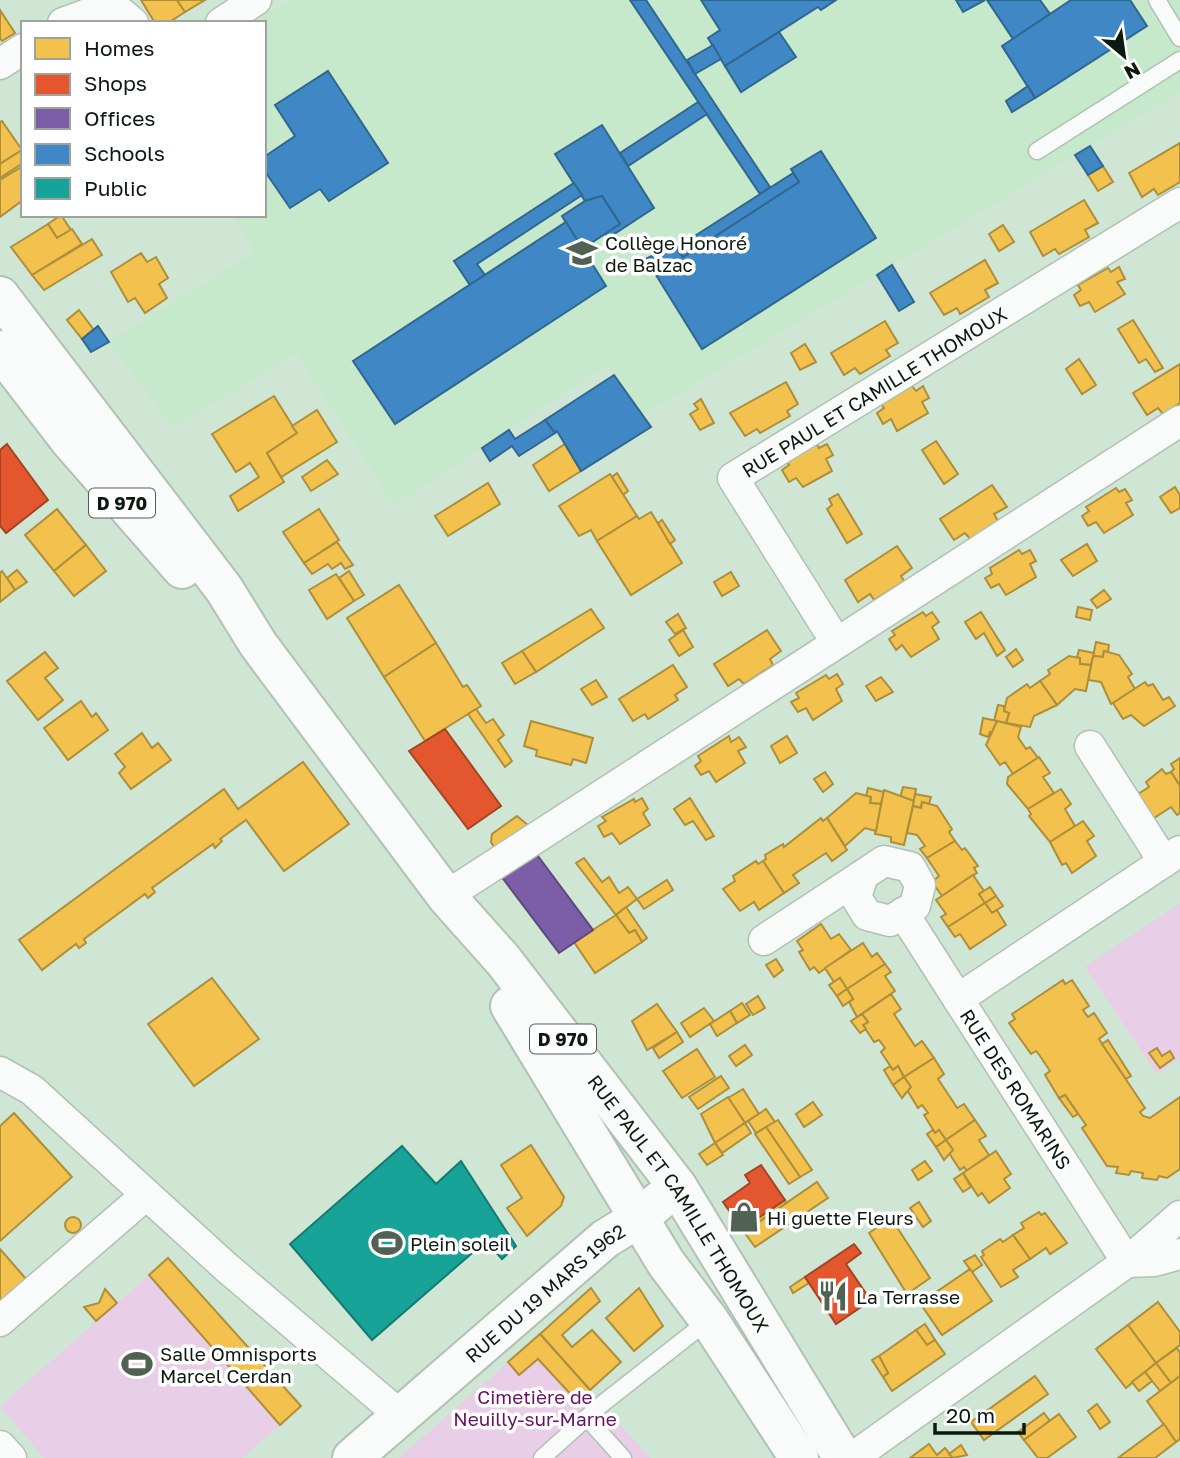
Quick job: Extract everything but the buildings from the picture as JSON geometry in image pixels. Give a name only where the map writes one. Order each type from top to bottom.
[{"type":"main road","name":"RUE PAUL ET CAMILLE THOMOUX","points":[[0,296],[224,589],[258,644],[446,896],[503,960],[677,1186],[844,1458]]},
{"type":"main road","name":"RUE PAUL ET CAMILLE THOMOUX","points":[[0,350],[134,516],[221,612],[258,644]]},
{"type":"main road","name":"RUE PAUL ET CAMILLE THOMOUX","points":[[446,896],[475,951],[666,1263],[709,1320],[799,1458]]},
{"type":"main road","name":"RUE DU 19 MARS 1962","points":[[352,1458],[605,1239],[639,1219],[677,1186]]},
{"type":"street","points":[[224,21],[257,0]]},
{"type":"street","points":[[68,21],[112,5],[131,21]]},
{"type":"street","points":[[0,64],[21,50]]},
{"type":"street","name":"RUE PAUL ET CAMILLE THOMOUX","points":[[836,642],[733,478],[1180,203]]},
{"type":"street","points":[[446,896],[1180,421]]},
{"type":"street","points":[[1090,746],[1172,857]]},
{"type":"street","name":"RUE DES ROMARINS","points":[[1127,1262],[958,999],[1172,857]]},
{"type":"street","points":[[764,940],[884,860],[910,867],[920,885],[915,906],[890,921],[867,915],[856,897],[863,875]]},
{"type":"street","points":[[903,913],[958,999]]},
{"type":"street","points":[[0,1072],[32,1090],[146,1195],[401,1416]]},
{"type":"street","points":[[0,1321],[146,1195]]},
{"type":"street","points":[[852,1458],[1127,1262],[1178,1222]]},
{"type":"street","points":[[1127,1262],[1154,1261],[1180,1254]]},
{"type":"street","points":[[0,1446],[11,1458]]},
{"type":"lane","points":[[1157,0],[1180,37]]},
{"type":"lane","points":[[1037,151],[1180,60]]},
{"type":"lane","points":[[542,1458],[587,1418],[709,1320]]},
{"type":"lane","points":[[587,1418],[623,1458]]},
{"type":"shaded area","name":"Collège Honoré de Balzac","points":[[289,0],[1180,0],[1180,92],[643,415],[607,366],[394,505],[297,353],[173,427],[109,342],[252,254],[254,249],[234,217],[266,217],[266,21],[256,21]]},
{"type":"green space","points":[[1180,903],[1180,1058],[1157,1074],[1085,967]]},
{"type":"green space","name":"Salle Omnisports Marcel Cerdan","points":[[149,1275],[280,1425],[242,1458],[44,1458],[0,1406]]},
{"type":"green space","name":"Cimetière de Neuilly-sur-Marne","points":[[540,1334],[650,1458],[399,1458]]},
{"type":"place","name":"Collège Honoré de Balzac","points":[[582,253]]},
{"type":"place","name":"Hi guette Fleurs","points":[[744,1217]]},
{"type":"place","name":"Plein soleil","points":[[387,1243]]},
{"type":"place","name":"La Terrasse","points":[[833,1296]]},
{"type":"place","name":"Salle Omnisports Marcel Cerdan","points":[[137,1364]]}]
